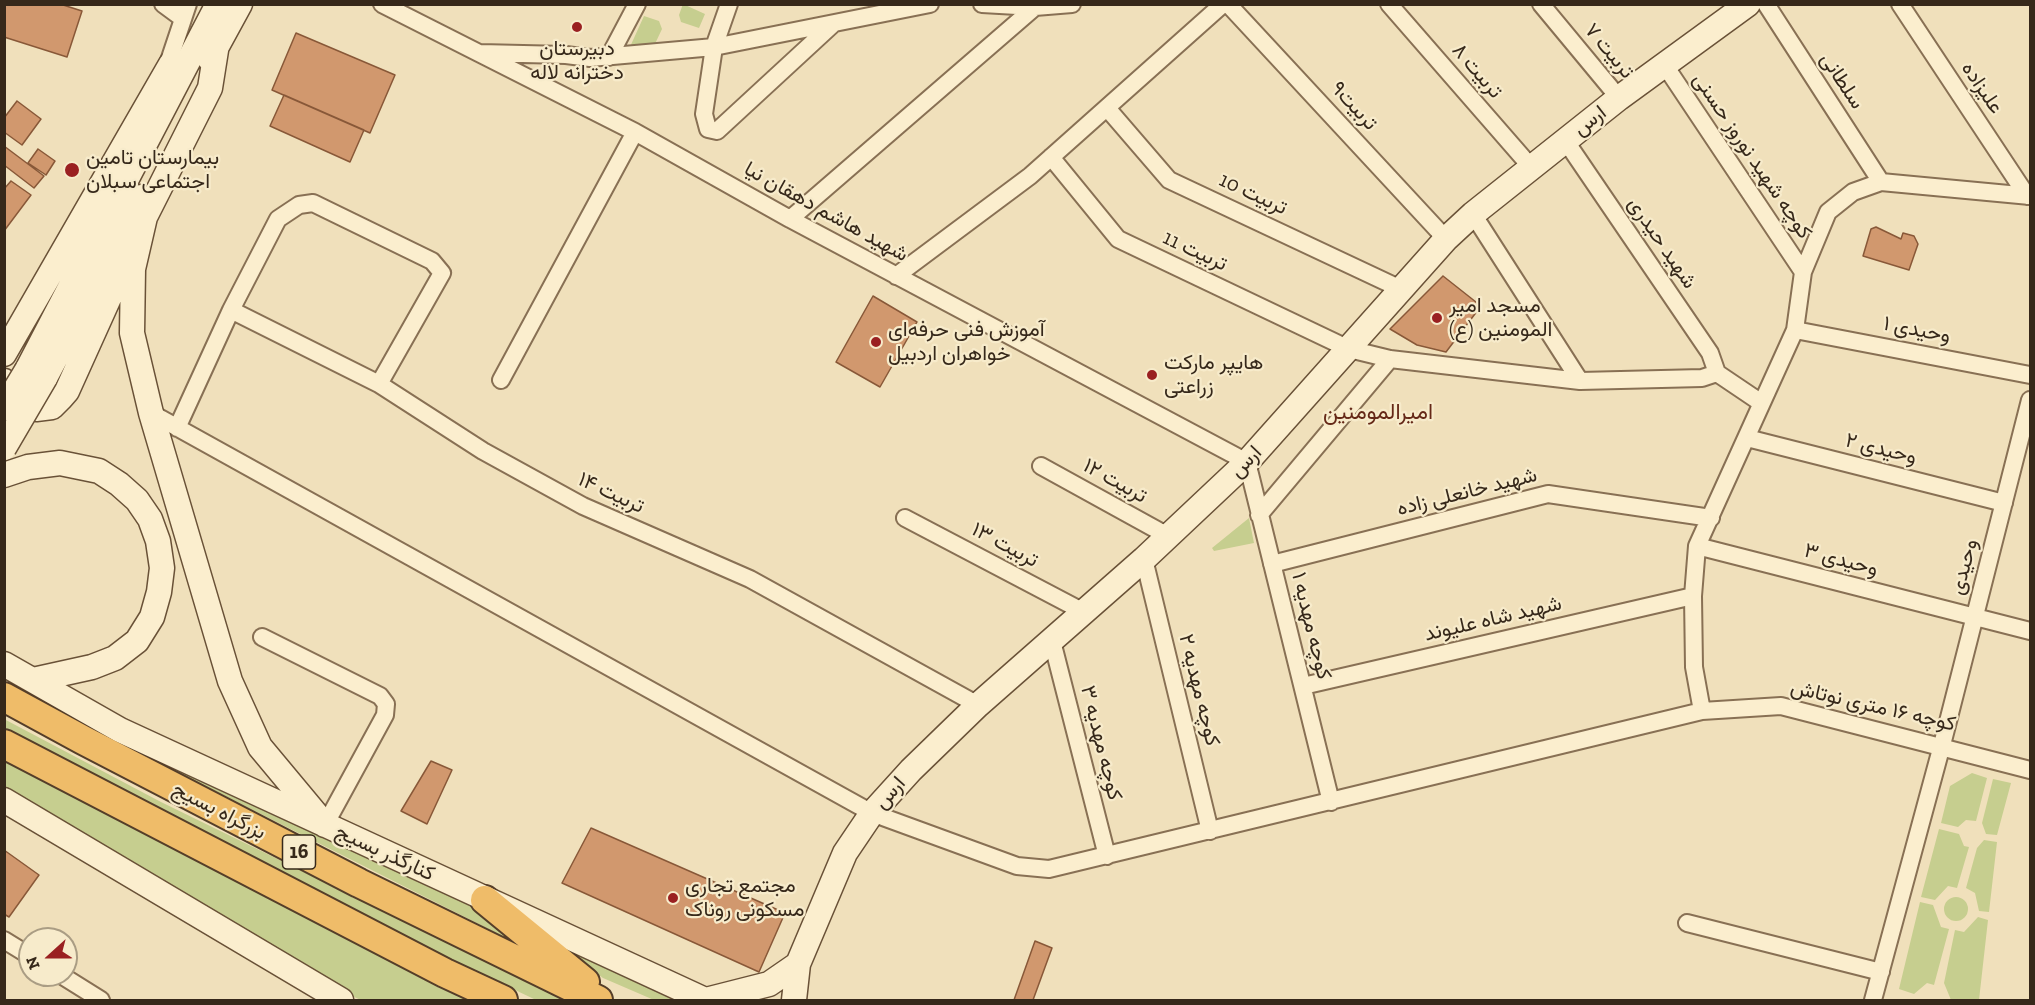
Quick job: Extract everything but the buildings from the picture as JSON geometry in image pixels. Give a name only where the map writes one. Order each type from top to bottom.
[{"type":"highway","name":"بزرگراه بسیج","points":[[4,697],[359,883],[598,1000]]},
{"type":"highway","name":"بزرگراه بسیج","points":[[4,744],[445,973],[503,1000]]},
{"type":"highway","points":[[485,900],[608,1000]]},
{"type":"main road","points":[[4,381],[12,394],[36,409],[52,407],[67,391],[143,222],[210,88],[209,42],[218,4]]},
{"type":"main road","points":[[4,448],[18,364],[159,139],[209,42],[240,4]]},
{"type":"main road","name":"ارس","points":[[794,1000],[798,964],[845,853],[872,813],[911,770],[978,705],[1144,559],[1247,462],[1403,290],[1446,239],[1473,214],[1733,9]]},
{"type":"main road","points":[[4,408],[18,364],[167,67],[209,42]]},
{"type":"main road","points":[[143,222],[133,269],[130,299],[132,333],[151,413],[230,681],[260,747],[326,825]]},
{"type":"main road","points":[[4,475],[28,467],[60,463],[99,471],[137,500],[150,519],[158,541],[162,568],[159,592],[152,617],[136,642],[116,658],[92,667],[33,680]]},
{"type":"main road","name":"کنارگذر بسیج","points":[[4,664],[120,730],[706,1000]]},
{"type":"main road","points":[[4,800],[341,1000]]},
{"type":"main road","points":[[706,1000],[768,984],[798,964]]},
{"type":"street","points":[[163,4],[185,11],[167,67]]},
{"type":"street","name":"شهید هاشم دهقان نیا","points":[[382,4],[474,53],[635,132],[790,219],[1247,462]]},
{"type":"street","points":[[609,57],[637,4]]},
{"type":"street","points":[[729,4],[714,47],[704,114],[708,129],[717,131],[833,24]]},
{"type":"street","points":[[474,53],[609,57],[714,47],[930,4]]},
{"type":"street","points":[[982,4],[1035,7],[1072,4]]},
{"type":"street","points":[[896,276],[1030,176],[1223,4]]},
{"type":"street","name":"تربیت۹","points":[[1228,4],[1446,239]]},
{"type":"street","name":"تربیت ۸","points":[[1389,4],[1531,167]]},
{"type":"street","name":"تربیت ۷","points":[[1541,4],[1619,98]]},
{"type":"street","name":"سلطانی","points":[[1766,4],[1881,182]]},
{"type":"street","name":"علیزاده","points":[[1900,4],[2029,196]]},
{"type":"street","points":[[790,219],[1035,7]]},
{"type":"street","name":"کوچه شهید نوروز حسنی","points":[[1665,64],[1803,272]]},
{"type":"street","name":"تربیت 10","points":[[1107,108],[1169,180],[1403,290]]},
{"type":"street","points":[[501,380],[635,132]]},
{"type":"street","name":"شهید حیدری","points":[[1565,140],[1710,353],[1717,373]]},
{"type":"street","name":"تربیت 11","points":[[1051,157],[1118,239],[1349,349],[1390,359],[1580,381],[1702,378],[1717,373]]},
{"type":"street","points":[[1702,711],[1694,667],[1693,596],[1697,546],[1747,438],[1760,402],[1795,330],[1803,272],[1828,212],[1853,192],[1881,182],[2029,196]]},
{"type":"street","points":[[177,428],[231,310],[278,219],[299,205],[313,203],[432,261],[442,273],[379,384]]},
{"type":"street","points":[[1473,214],[1580,381]]},
{"type":"street","name":"تربیت ۱۴","points":[[231,310],[379,384],[483,451],[565,496],[626,526],[750,579],[978,705]]},
{"type":"street","name":"وحیدی ۱","points":[[1795,330],[2031,375]]},
{"type":"street","points":[[1259,515],[1390,359]]},
{"type":"street","points":[[1717,373],[1760,402]]},
{"type":"street","name":"وحیدی","points":[[1873,1000],[2031,400]]},
{"type":"street","name":"کوچه ۱۶ متری نوتاش","points":[[151,413],[872,813],[1033,869],[1048,869],[1107,856],[1702,711],[1781,706],[1942,745],[2031,770]]},
{"type":"street","name":"وحیدی ۲","points":[[1747,438],[2004,503]]},
{"type":"street","name":"کوچه مهدیه ۱","points":[[1247,462],[1331,802]]},
{"type":"street","name":"تربیت ۱۲","points":[[1041,466],[1168,536]]},
{"type":"street","name":"شهید خانعلی زاده","points":[[1272,564],[1548,494],[1711,519]]},
{"type":"street","name":"تربیت ۱۳","points":[[905,518],[1084,612]]},
{"type":"street","name":"وحیدی ۳","points":[[1697,546],[2031,631]]},
{"type":"street","name":"کوچه مهدیه ۲","points":[[1144,559],[1210,831]]},
{"type":"street","name":"شهید شاه علیوند","points":[[1303,686],[1693,596]]},
{"type":"street","points":[[262,637],[380,696],[386,704],[385,715],[326,825]]},
{"type":"street","name":"کوچه مهدیه ۳","points":[[1052,641],[1107,856]]},
{"type":"street","points":[[1687,923],[1881,972]]},
{"type":"street","points":[[4,940],[18,949]]},
{"type":"street","points":[[78,986],[101,1000]]},
{"type":"green space","points":[[683,4],[705,14],[699,28],[681,22],[679,15]]},
{"type":"green space","points":[[644,16],[659,21],[662,29],[654,46],[629,49]]},
{"type":"green space","points":[[1249,518],[1254,543],[1214,551],[1212,548]]},
{"type":"green space","points":[[4,719],[161,802],[566,1000],[536,1000],[327,900],[5,733]]},
{"type":"green space","points":[[136,751],[481,910],[540,955]]},
{"type":"green space","points":[[4,758],[486,1000],[361,1000],[327,985],[5,791]]},
{"type":"green space","points":[[1972,773],[1987,778],[1976,821],[1966,820],[1958,827],[1941,823],[1950,786]]},
{"type":"green space","points":[[1993,779],[2011,783],[1997,835],[1986,834],[1982,823]]},
{"type":"green space","points":[[1939,829],[1959,834],[1964,846],[1969,847],[1957,888],[1948,886],[1935,900],[1921,897]]},
{"type":"green space","points":[[1984,840],[1997,842],[1989,912],[1979,911],[1975,893],[1966,888],[1977,848]]},
{"type":"green space","points":[[1951,897],[1961,897],[1968,904],[1968,914],[1961,921],[1951,921],[1944,914],[1944,904]]},
{"type":"green space","points":[[1920,902],[1933,905],[1941,927],[1949,929],[1934,985],[1927,983],[1914,994],[1899,989]]},
{"type":"green space","points":[[1978,917],[1988,920],[1979,1000],[1951,1000],[1944,983],[1955,930],[1964,932]]},
{"type":"green space","points":[[552,940],[686,1000],[654,1000],[603,978]]},
{"type":"place","name":"دبیرستان دخترانه لاله","points":[[577,27]]},
{"type":"place","name":"بیمارستان تامین اجتماعی سبلان","points":[[72,170]]},
{"type":"place","name":"مسجد امیر المومنین (ع)","points":[[1437,318]]},
{"type":"place","name":"آموزش فنی حرفه‌ای خواهران اردبیل","points":[[876,342]]},
{"type":"place","name":"هایپر مارکت زراعتی","points":[[1152,375]]},
{"type":"place","name":"مجتمع تجاری مسکونی روناک","points":[[673,898]]},
{"type":"district","name":"امیرالمومنین","points":[[1378,413]]}]
